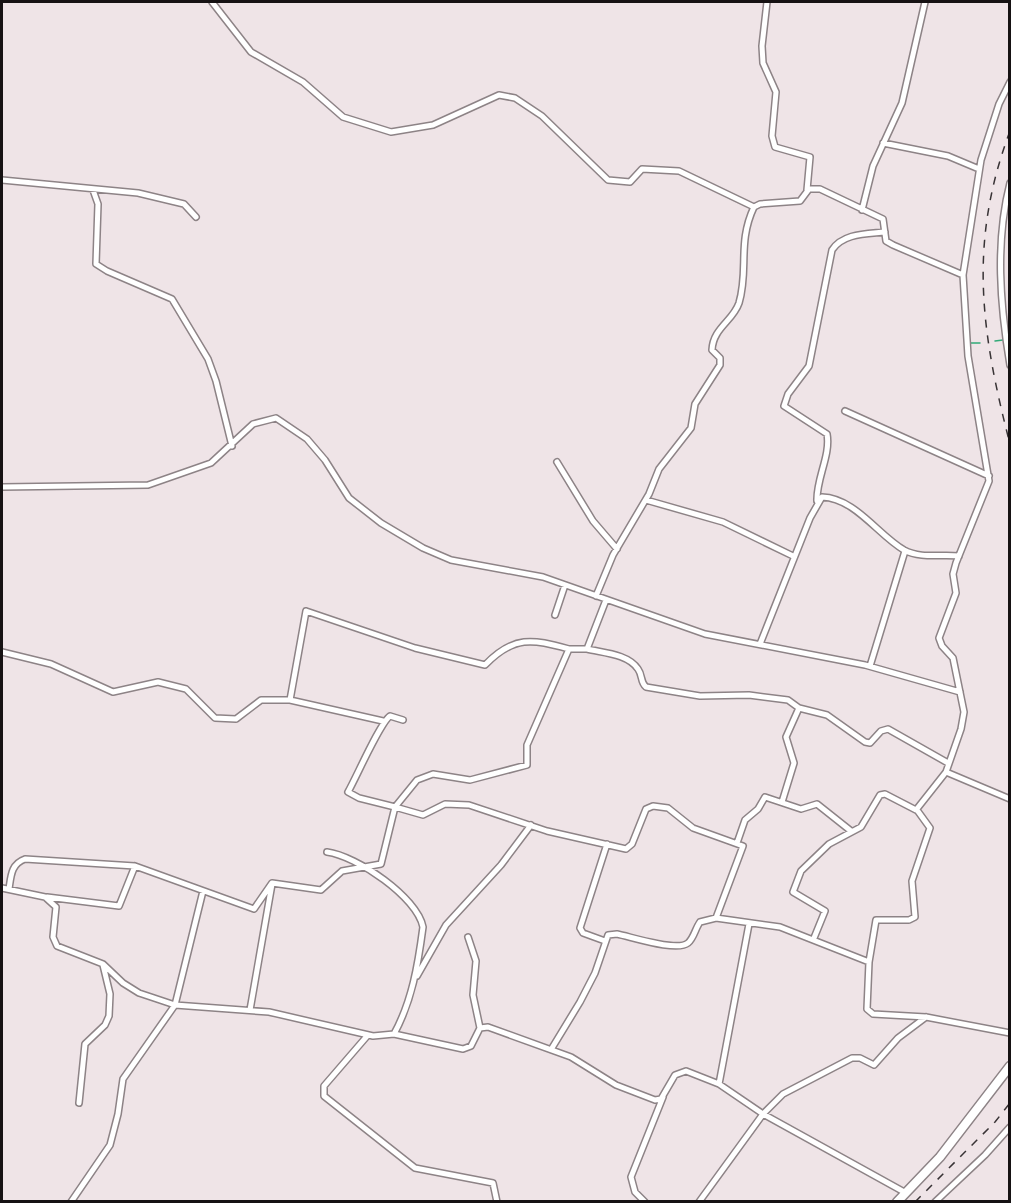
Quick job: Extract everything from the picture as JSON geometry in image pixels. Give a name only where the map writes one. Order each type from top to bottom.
[{"type":"main road","points":[[897,1202],[940,1156],[1010,1066]]},
{"type":"street","points":[[212,2],[251,52],[303,82],[343,117],[391,132],[433,125],[499,95],[515,98],[542,116],[608,180],[630,182],[642,169],[679,171],[754,207]]},
{"type":"street","points":[[596,596],[617,549],[646,500],[659,469],[691,428],[695,404],[720,365],[720,358],[712,350],[713,342],[721,326],[739,304],[742,282],[742,244],[754,207],[760,204],[800,201],[806,192],[810,157],[774,147],[772,136],[777,92],[763,63],[762,46],[766,2]]},
{"type":"street","points":[[862,210],[873,166],[902,103],[925,2]]},
{"type":"street","points":[[917,810],[946,772],[962,729],[964,712],[953,658],[942,646],[939,638],[956,593],[954,574],[959,556],[981,505],[989,476],[968,356],[963,275],[979,169],[999,105],[1010,82]]},
{"type":"street","points":[[884,143],[948,156],[979,169]]},
{"type":"street","points":[[2,180],[93,190],[118,189],[184,204],[196,217]]},
{"type":"street","points":[[1010,183],[1002,227],[1001,296],[1010,365]]},
{"type":"street","points":[[806,192],[820,189],[883,219],[886,241],[963,275]]},
{"type":"street","points":[[93,190],[98,204],[96,264],[106,271],[172,299],[208,359],[232,446]]},
{"type":"street","points":[[1002,227],[1010,231]]},
{"type":"street","points":[[760,644],[793,556],[817,501],[816,487],[828,442],[827,434],[784,406],[788,394],[808,366],[812,353],[832,250],[837,242],[848,237],[885,232]]},
{"type":"street","points":[[845,411],[989,476]]},
{"type":"street","points":[[2,487],[148,485],[212,463],[253,424],[276,418],[307,439],[325,460],[349,498],[381,523],[423,548],[451,560],[543,577],[705,634],[870,666],[960,692]]},
{"type":"street","points":[[557,462],[593,521],[617,549]]},
{"type":"street","points":[[817,501],[826,497],[845,505],[906,551],[930,556],[959,556]]},
{"type":"street","points":[[646,500],[723,522],[793,556]]},
{"type":"street","points":[[870,666],[906,551]]},
{"type":"street","points":[[555,615],[565,585]]},
{"type":"street","points":[[588,649],[606,600]]},
{"type":"street","points":[[290,700],[306,610],[415,648],[485,664],[498,651],[532,639],[568,649],[588,649],[617,656],[631,663],[639,670],[642,683],[646,687],[700,696],[779,698],[799,708],[823,713],[854,736],[868,743],[881,731],[891,730],[948,763]]},
{"type":"street","points":[[272,883],[321,890],[342,872],[381,864],[395,807],[417,780],[433,774],[470,780],[527,765],[527,745],[568,649]]},
{"type":"street","points":[[2,652],[51,664],[112,692],[158,682],[186,688],[215,718],[236,719],[261,700],[290,700],[383,721]]},
{"type":"street","points":[[782,802],[794,763],[786,737],[799,708]]},
{"type":"street","points":[[403,720],[390,716],[383,721],[369,755],[348,792],[358,798],[423,815],[445,804],[469,806],[553,833],[630,847],[644,813],[653,806],[675,812],[693,828],[737,843],[743,848],[716,918]]},
{"type":"street","points":[[946,772],[1010,799]]},
{"type":"street","points":[[737,843],[745,820],[758,809],[764,797],[801,809],[817,804],[851,831],[856,832],[864,825],[882,794],[917,810],[927,821],[930,831],[912,881],[915,917],[909,920],[868,919]]},
{"type":"street","points":[[415,980],[446,925],[501,864],[531,825]]},
{"type":"street","points":[[814,938],[825,911],[793,892],[801,871],[829,844],[851,831]]},
{"type":"street","points":[[605,941],[583,933],[580,928],[607,844]]},
{"type":"street","points":[[327,852],[348,857],[364,867],[391,887],[420,916],[423,927],[415,980],[405,1014],[394,1034]]},
{"type":"street","points":[[9,889],[12,870],[18,862],[25,859],[135,866],[254,909],[272,883]]},
{"type":"street","points":[[2,888],[45,897],[119,906],[135,866]]},
{"type":"street","points":[[250,1010],[272,883]]},
{"type":"street","points":[[71,1202],[110,1145],[118,1114],[123,1078],[175,1005],[203,891]]},
{"type":"street","points":[[45,897],[56,907],[54,943],[103,964],[123,983],[139,993],[175,1005],[250,1010],[368,1035],[380,1037],[394,1034],[463,1049],[471,1046],[480,1028],[473,995],[476,961],[468,937]]},
{"type":"street","points":[[552,1048],[585,993],[609,935],[617,934],[671,947],[682,946],[689,943],[700,922],[716,918],[780,927],[814,938],[868,962]]},
{"type":"street","points":[[876,920],[868,962],[869,1012],[926,1017],[1010,1033]]},
{"type":"street","points":[[719,1084],[749,924]]},
{"type":"street","points":[[79,1103],[85,1044],[105,1024],[109,1016],[110,994],[103,964]]},
{"type":"street","points":[[699,1202],[763,1114],[783,1094],[841,1063],[857,1058],[874,1065],[898,1038],[926,1017]]},
{"type":"street","points":[[480,1028],[488,1027],[552,1048],[571,1056],[616,1085],[655,1100],[664,1095]]},
{"type":"street","points":[[368,1035],[324,1086],[324,1096],[415,1168],[493,1183],[496,1202]]},
{"type":"street","points":[[645,1202],[634,1192],[631,1177],[664,1095],[673,1078],[682,1071],[719,1084],[763,1114],[906,1193]]},
{"type":"street","points":[[935,1202],[985,1155],[1010,1127]]},
{"type":"waterway","points":[[995,341],[1003,340]]},
{"type":"waterway","points":[[971,343],[980,343]]},
{"type":"railway","points":[[1010,131],[988,211],[983,288],[992,364],[1010,444]]},
{"type":"railway","points":[[915,1202],[995,1122],[1010,1103]]}]
